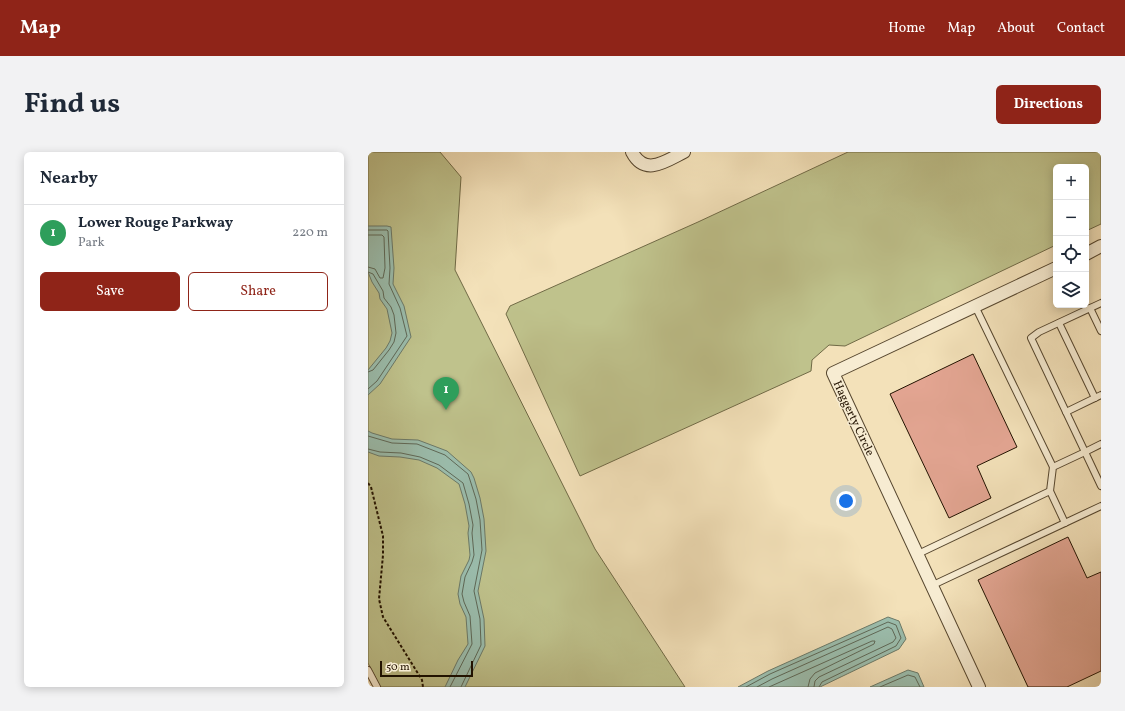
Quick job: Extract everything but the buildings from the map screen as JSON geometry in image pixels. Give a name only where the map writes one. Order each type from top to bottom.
[{"type":"street","points":[[632,152],[639,162],[644,165],[652,166],[684,152]]},
{"type":"street","points":[[1089,252],[1101,246]]},
{"type":"street","name":"Haggerty Circle","points":[[979,687],[833,373],[1053,269]]},
{"type":"lane","points":[[1101,303],[1039,332],[1031,338],[1101,486]]},
{"type":"lane","points":[[975,306],[1053,468],[1050,491],[1065,523]]},
{"type":"lane","points":[[1090,308],[1101,331]]},
{"type":"lane","points":[[1059,323],[1098,396],[1066,412]]},
{"type":"lane","points":[[1053,468],[1101,444]]},
{"type":"lane","points":[[918,554],[1050,491]]},
{"type":"lane","points":[[932,586],[1101,506]]},
{"type":"lane","points":[[368,670],[377,687]]},
{"type":"path","points":[[368,484],[371,487],[382,536],[383,555],[379,599],[383,617],[422,680],[423,687]]},
{"type":"green space","points":[[368,152],[440,152],[461,177],[455,270],[595,549],[685,687],[380,687],[368,663]]},
{"type":"green space","points":[[848,152],[1101,152],[1101,224],[1089,230],[1089,164],[1053,164],[1053,246],[845,346],[829,345],[812,360],[811,371],[580,476],[506,314],[510,306],[698,222]]},
{"type":"water","points":[[368,226],[391,227],[394,268],[393,284],[404,306],[411,337],[380,384],[368,395],[368,370],[386,348],[392,333],[387,309],[380,299],[379,293],[368,272]]},
{"type":"water","points":[[368,431],[392,439],[418,440],[447,451],[471,472],[474,478],[484,519],[486,551],[478,591],[484,619],[485,646],[465,687],[445,687],[458,660],[468,644],[466,617],[460,604],[458,594],[461,576],[470,555],[468,533],[469,526],[465,504],[459,484],[437,468],[419,460],[379,456],[368,452]]},
{"type":"water","points":[[888,617],[899,621],[906,639],[899,649],[820,687],[738,687],[768,671]]},
{"type":"water","points":[[908,670],[918,673],[924,687],[870,687]]},
{"type":"place","name":"Lower Rouge Parkway","points":[[446,410]]}]
